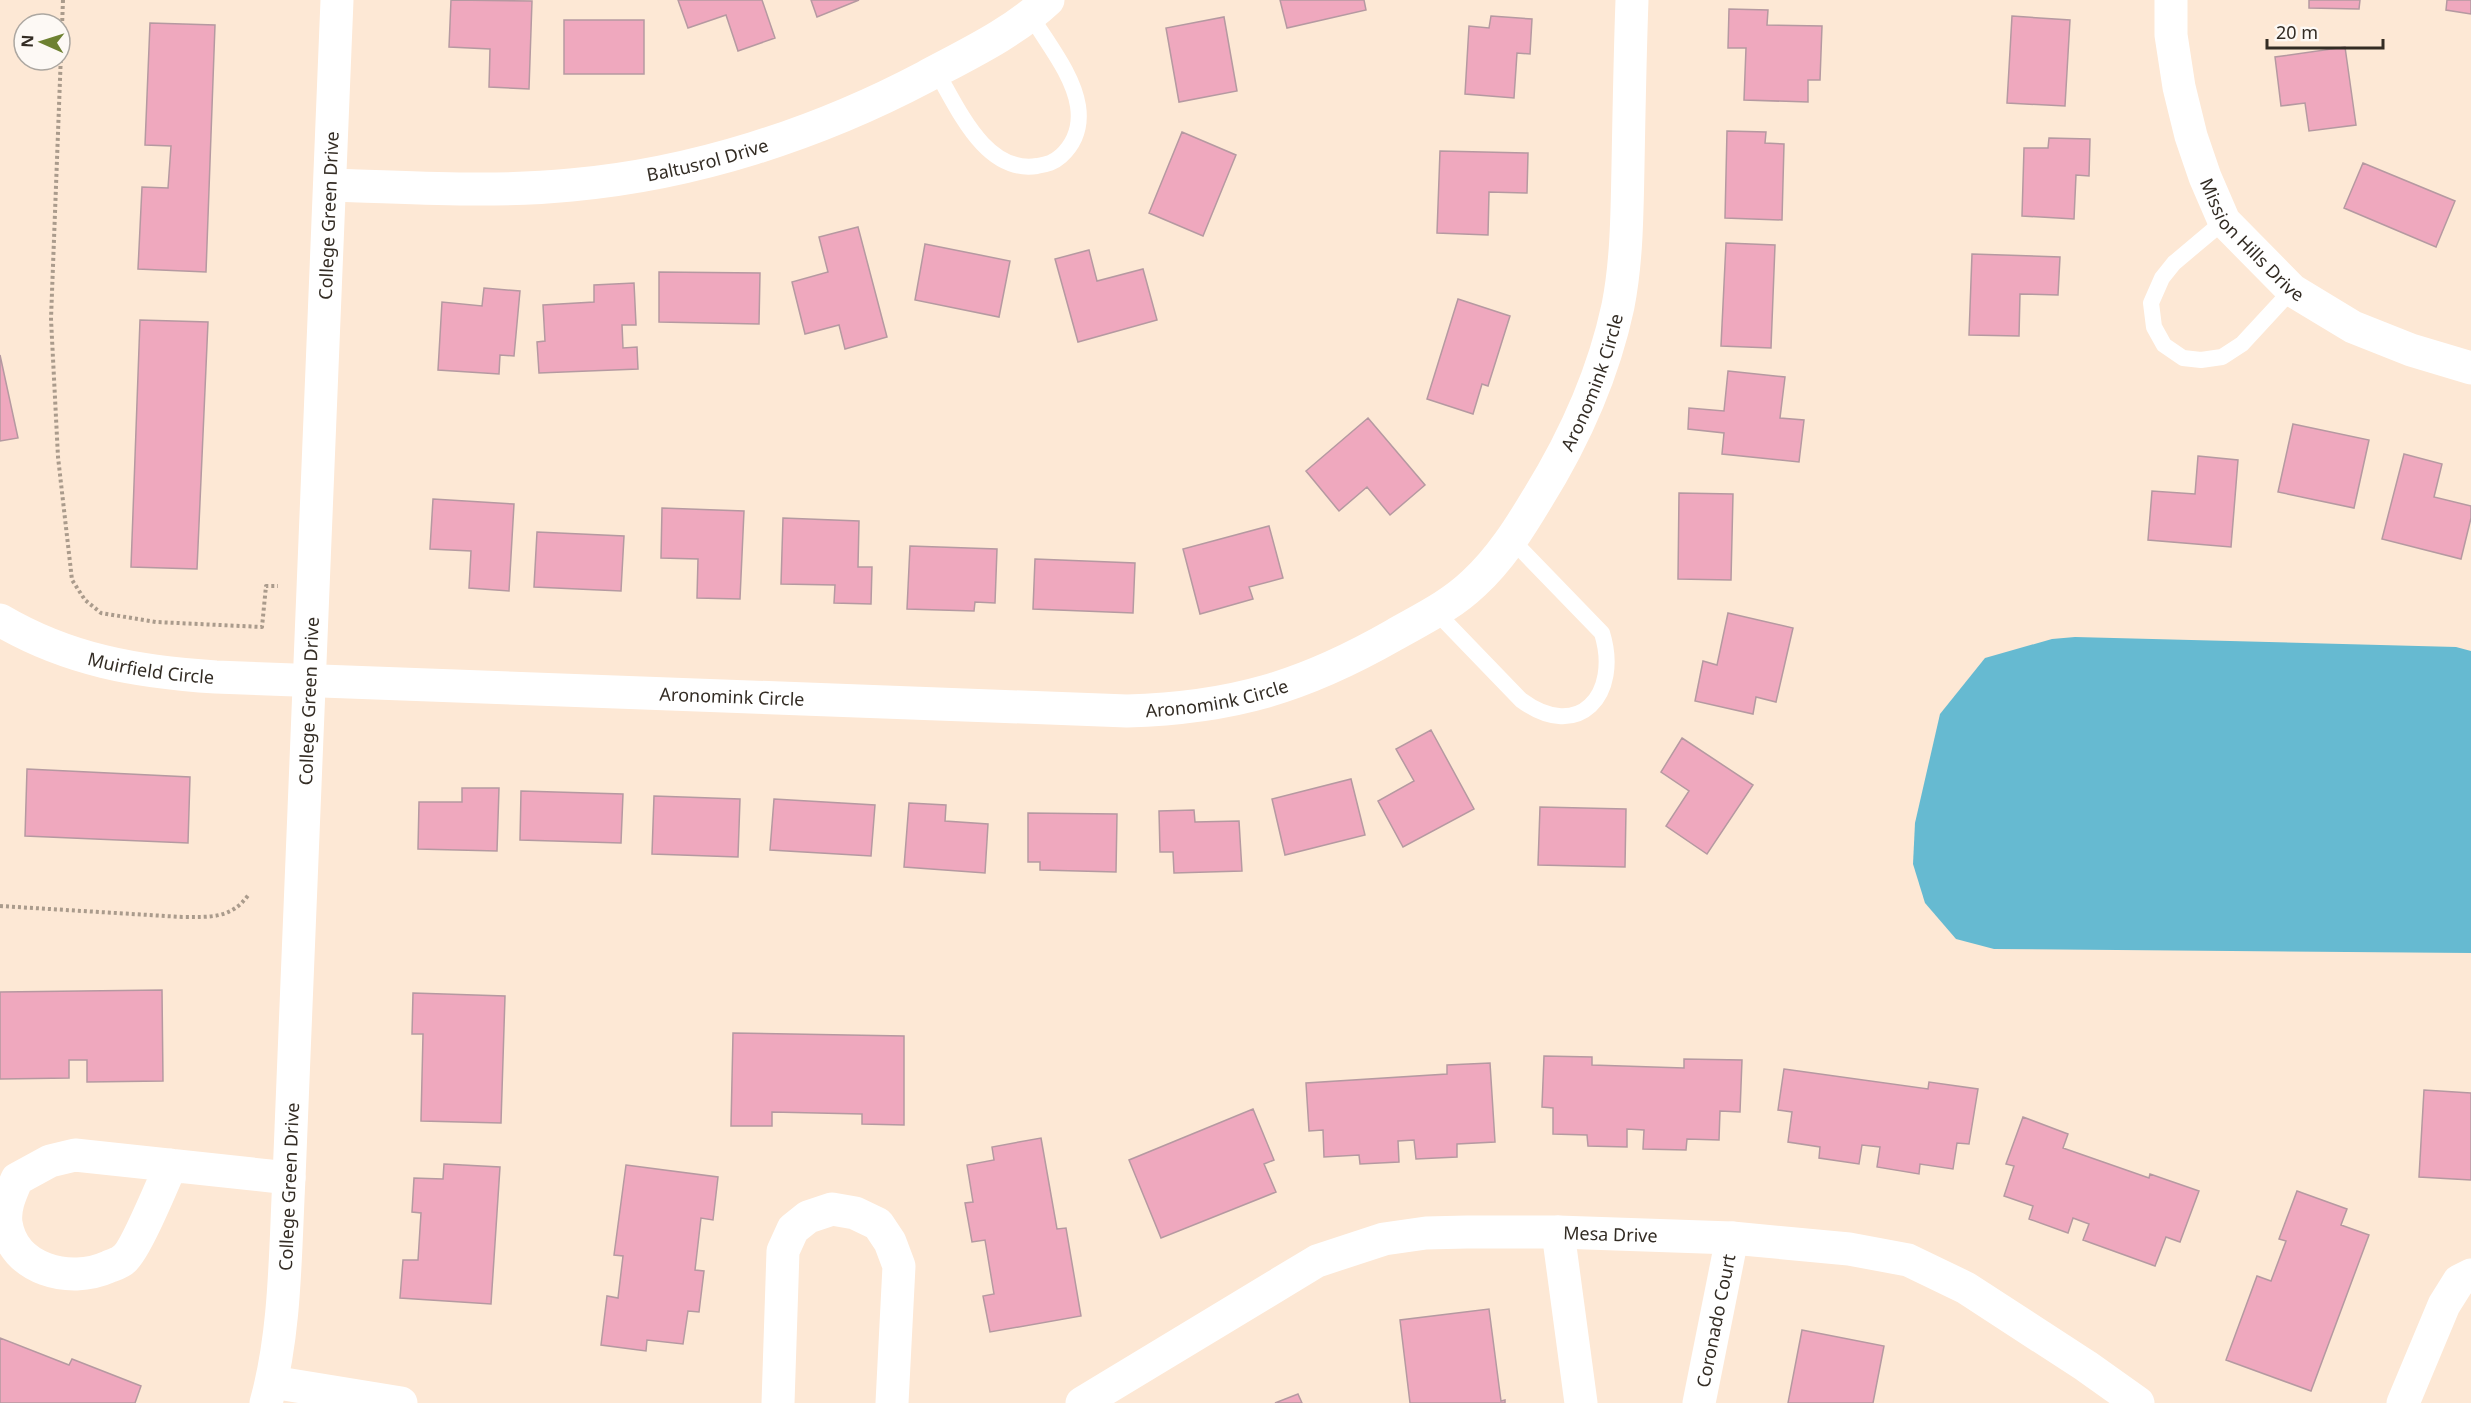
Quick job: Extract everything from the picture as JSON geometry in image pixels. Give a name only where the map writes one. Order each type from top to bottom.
[{"type":"street","name":"College Green Drive","points":[[269,1392],[282,1306],[289,1178],[337,0]]},
{"type":"street","name":"Aronomink Circle","points":[[310,680],[1089,710],[1172,710],[1248,697],[1288,686],[1333,668],[1437,613],[1474,583],[1512,540],[1557,467],[1587,409],[1607,352],[1618,303],[1626,232],[1632,0]]},
{"type":"street","name":"Mission Hills Drive","points":[[2171,0],[2171,35],[2179,87],[2202,167],[2224,221],[2292,290],[2354,327],[2411,350],[2471,368]]},
{"type":"street","name":"Baltusrol Drive","points":[[330,184],[509,189],[570,186],[622,179],[689,165],[764,144],[842,116],[981,47],[1040,8]]},
{"type":"street","name":"Muirfield Circle","points":[[0,620],[63,652],[112,665],[165,674],[310,680]]},
{"type":"street","points":[[171,1165],[125,1259],[92,1274],[61,1274],[34,1266],[15,1247],[6,1223],[8,1201],[16,1179],[50,1161],[75,1155],[171,1165],[289,1178]]},
{"type":"street","points":[[778,1403],[783,1251],[793,1229],[808,1217],[832,1209],[855,1212],[878,1224],[890,1242],[899,1266],[892,1403]]},
{"type":"street","points":[[1558,1232],[1581,1403]]},
{"type":"street","name":"Mesa Drive","points":[[1082,1403],[1317,1261],[1384,1239],[1426,1233],[1558,1232],[1732,1238],[1848,1249],[1908,1260],[1966,1288],[2086,1366],[2138,1403]]},
{"type":"street","name":"Coronado Court","points":[[1699,1403],[1732,1238]]},
{"type":"street","points":[[2403,1403],[2444,1305],[2459,1281],[2471,1275]]},
{"type":"street","points":[[269,1392],[401,1403]]},
{"type":"lane","points":[[936,71],[981,144],[1003,161],[1027,168],[1053,164],[1071,146],[1078,128],[1078,105],[1071,82],[1040,8]]},
{"type":"lane","points":[[2224,221],[2174,263],[2162,278],[2151,303],[2154,327],[2164,345],[2183,358],[2202,360],[2222,357],[2242,344],[2292,290]]},
{"type":"lane","points":[[1437,613],[1521,700],[1537,712],[1554,716],[1574,715],[1592,705],[1608,671],[1608,651],[1602,633],[1512,540]]},
{"type":"path","points":[[63,0],[51,320],[58,457],[72,580],[85,600],[101,613],[156,622],[262,627],[266,586],[284,586]]},
{"type":"path","points":[[0,906],[182,918],[210,917],[232,911],[241,905],[249,894]]},
{"type":"water","points":[[2075,637],[2456,647],[2471,651],[2471,953],[1994,949],[1956,939],[1925,903],[1913,864],[1915,823],[1940,714],[1985,658],[2052,639]]},
{"type":"building","points":[[451,0],[532,1],[529,89],[489,87],[490,49],[449,47]]},
{"type":"building","points":[[678,0],[762,0],[775,38],[738,51],[726,15],[688,28]]},
{"type":"building","points":[[811,0],[859,0],[817,17]]},
{"type":"building","points":[[1280,0],[1364,0],[1366,10],[1287,28]]},
{"type":"building","points":[[2309,0],[2360,0],[2359,9],[2309,8]]},
{"type":"building","points":[[2447,0],[2471,0],[2471,14],[2446,10]]},
{"type":"building","points":[[1729,9],[1768,10],[1767,25],[1822,26],[1820,80],[1808,80],[1808,102],[1744,100],[1746,48],[1728,48]]},
{"type":"building","points":[[1491,16],[1532,19],[1530,54],[1517,53],[1514,98],[1465,94],[1469,26],[1489,28]]},
{"type":"building","points":[[2012,16],[2070,20],[2065,106],[2007,103]]},
{"type":"building","points":[[1224,17],[1237,91],[1179,102],[1166,28]]},
{"type":"building","points":[[564,20],[644,20],[644,74],[564,74]]},
{"type":"building","points":[[150,23],[215,25],[206,272],[138,269],[142,187],[168,188],[171,146],[145,145]]},
{"type":"building","points":[[2345,47],[2356,125],[2309,131],[2305,103],[2281,106],[2275,57]]},
{"type":"building","points":[[1727,131],[1766,132],[1765,143],[1784,144],[1782,220],[1725,218]]},
{"type":"building","points":[[1182,132],[1236,155],[1203,236],[1149,213]]},
{"type":"building","points":[[2049,138],[2090,139],[2089,176],[2076,175],[2074,219],[2022,216],[2024,148],[2048,148]]},
{"type":"building","points":[[1440,151],[1528,153],[1527,193],[1489,192],[1488,235],[1437,233]]},
{"type":"building","points":[[2363,163],[2455,201],[2436,247],[2344,208]]},
{"type":"building","points":[[858,227],[887,337],[845,349],[839,325],[805,334],[792,282],[828,272],[819,237]]},
{"type":"building","points":[[1726,243],[1775,245],[1771,348],[1721,346]]},
{"type":"building","points":[[925,244],[1010,261],[999,317],[915,300]]},
{"type":"building","points":[[1089,250],[1097,281],[1143,269],[1157,320],[1078,342],[1055,259]]},
{"type":"building","points":[[1972,254],[2060,257],[2058,295],[2020,294],[2019,336],[1969,335]]},
{"type":"building","points":[[659,272],[760,273],[759,324],[659,322]]},
{"type":"building","points":[[634,283],[636,325],[622,325],[623,348],[637,347],[638,369],[539,373],[537,342],[545,341],[543,305],[594,302],[594,285]]},
{"type":"building","points":[[484,288],[520,291],[514,356],[500,355],[499,374],[438,370],[442,302],[482,306]]},
{"type":"building","points":[[1458,299],[1510,316],[1488,386],[1482,384],[1473,414],[1427,399]]},
{"type":"building","points":[[140,320],[208,322],[197,569],[131,567]]},
{"type":"building","points":[[0,355],[18,438],[0,441]]},
{"type":"building","points":[[1728,371],[1785,377],[1780,418],[1804,420],[1799,462],[1722,454],[1724,433],[1688,429],[1689,408],[1724,411]]},
{"type":"building","points":[[1368,418],[1425,485],[1390,515],[1367,487],[1339,511],[1306,471]]},
{"type":"building","points":[[2293,424],[2369,440],[2354,508],[2278,492]]},
{"type":"building","points":[[2404,454],[2442,464],[2434,497],[2471,506],[2471,518],[2461,559],[2382,539]]},
{"type":"building","points":[[2198,456],[2238,460],[2231,547],[2148,540],[2152,491],[2195,494]]},
{"type":"building","points":[[1679,493],[1733,494],[1731,580],[1678,579]]},
{"type":"building","points":[[433,499],[514,504],[509,591],[469,588],[471,551],[430,549]]},
{"type":"building","points":[[662,508],[744,511],[740,599],[697,598],[698,559],[661,558]]},
{"type":"building","points":[[783,518],[859,521],[858,567],[872,567],[871,604],[834,603],[835,585],[781,584]]},
{"type":"building","points":[[1269,526],[1283,578],[1249,587],[1253,599],[1200,614],[1183,549]]},
{"type":"building","points":[[537,532],[624,536],[621,591],[534,587]]},
{"type":"building","points":[[910,546],[997,549],[995,603],[975,602],[974,611],[907,609]]},
{"type":"building","points":[[1035,559],[1135,563],[1133,613],[1033,609]]},
{"type":"building","points":[[1728,613],[1793,628],[1776,702],[1756,697],[1753,714],[1695,701],[1703,661],[1717,665]]},
{"type":"building","points":[[1431,730],[1474,809],[1403,847],[1378,801],[1414,781],[1396,749]]},
{"type":"building","points":[[1682,738],[1753,785],[1707,854],[1666,826],[1689,791],[1661,772]]},
{"type":"building","points":[[27,769],[190,777],[188,843],[25,836]]},
{"type":"building","points":[[1351,779],[1365,835],[1285,855],[1272,799]]},
{"type":"building","points":[[462,788],[499,788],[497,851],[418,849],[419,802],[462,802]]},
{"type":"building","points":[[521,791],[623,794],[621,843],[520,840]]},
{"type":"building","points":[[654,796],[740,799],[738,857],[652,854]]},
{"type":"building","points":[[774,799],[875,805],[871,856],[770,850]]},
{"type":"building","points":[[909,803],[946,805],[945,821],[988,824],[985,873],[904,867]]},
{"type":"building","points":[[1540,807],[1626,809],[1625,867],[1538,865]]},
{"type":"building","points":[[1194,810],[1195,822],[1239,821],[1242,871],[1174,873],[1173,852],[1160,852],[1159,811]]},
{"type":"building","points":[[1028,813],[1117,814],[1116,872],[1040,870],[1040,862],[1028,862]]},
{"type":"building","points":[[162,990],[163,1081],[87,1082],[87,1060],[69,1060],[69,1078],[0,1079],[0,992]]},
{"type":"building","points":[[413,993],[505,996],[501,1123],[421,1121],[423,1034],[412,1034]]},
{"type":"building","points":[[733,1033],[904,1036],[904,1125],[862,1124],[862,1114],[772,1112],[772,1126],[731,1126]]},
{"type":"building","points":[[1544,1056],[1592,1057],[1592,1065],[1684,1068],[1684,1059],[1742,1060],[1740,1112],[1720,1111],[1719,1140],[1687,1139],[1686,1150],[1643,1149],[1644,1130],[1627,1129],[1627,1147],[1588,1146],[1587,1135],[1553,1134],[1553,1108],[1542,1107]]},
{"type":"building","points":[[1490,1063],[1495,1142],[1457,1144],[1457,1157],[1416,1159],[1414,1140],[1398,1141],[1399,1162],[1360,1164],[1359,1155],[1324,1157],[1323,1130],[1309,1131],[1306,1083],[1447,1074],[1447,1065]]},
{"type":"building","points":[[1784,1069],[1928,1089],[1929,1082],[1978,1089],[1969,1144],[1957,1143],[1953,1169],[1920,1164],[1919,1174],[1877,1167],[1880,1147],[1862,1145],[1859,1164],[1819,1158],[1820,1147],[1788,1142],[1792,1112],[1778,1110]]},
{"type":"building","points":[[2424,1090],[2471,1093],[2471,1180],[2419,1177]]},
{"type":"building","points":[[1253,1109],[1274,1160],[1264,1164],[1276,1192],[1161,1238],[1129,1160]]},
{"type":"building","points":[[2023,1117],[2068,1134],[2063,1148],[2149,1178],[2150,1174],[2199,1191],[2180,1242],[2166,1237],[2155,1266],[2083,1240],[2089,1224],[2073,1218],[2068,1233],[2029,1219],[2033,1206],[2004,1196],[2014,1166],[2006,1164]]},
{"type":"building","points":[[1041,1138],[1057,1229],[1066,1228],[1081,1316],[990,1332],[983,1296],[994,1294],[985,1240],[972,1242],[965,1203],[973,1202],[967,1165],[994,1160],[992,1147]]},
{"type":"building","points":[[444,1164],[500,1167],[491,1304],[400,1298],[403,1260],[418,1260],[421,1213],[412,1212],[414,1178],[443,1179]]},
{"type":"building","points":[[626,1165],[718,1177],[713,1220],[701,1218],[695,1270],[704,1271],[699,1312],[688,1311],[683,1344],[647,1340],[646,1351],[601,1345],[607,1296],[618,1298],[623,1256],[614,1255]]},
{"type":"building","points":[[2297,1191],[2347,1209],[2341,1225],[2369,1235],[2311,1391],[2226,1360],[2257,1276],[2271,1281],[2286,1241],[2279,1239]]},
{"type":"building","points":[[1489,1309],[1501,1401],[1505,1400],[1505,1403],[1410,1403],[1400,1320]]},
{"type":"building","points":[[1802,1330],[1884,1346],[1873,1403],[1788,1403]]},
{"type":"building","points":[[0,1338],[69,1365],[72,1359],[141,1386],[135,1403],[0,1403]]},
{"type":"building","points":[[1298,1394],[1302,1403],[1275,1403]]}]
